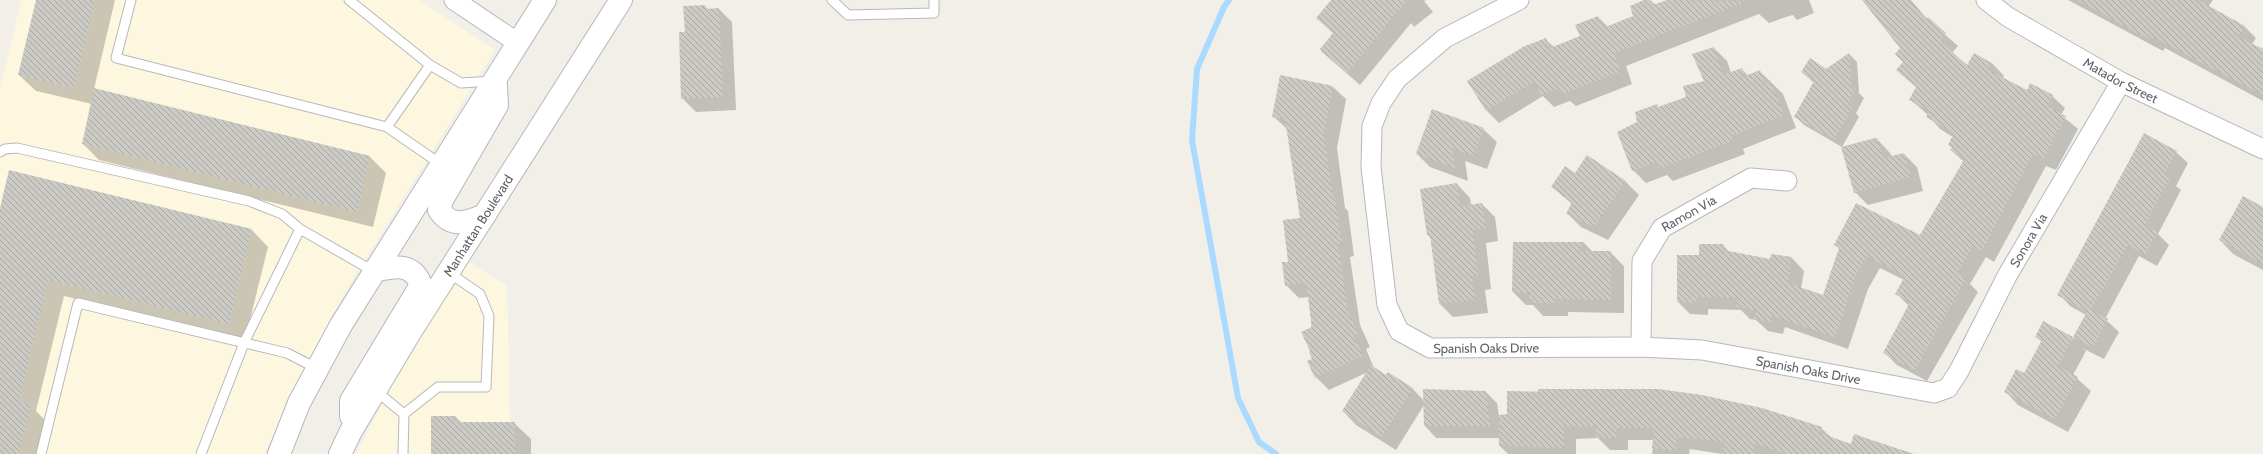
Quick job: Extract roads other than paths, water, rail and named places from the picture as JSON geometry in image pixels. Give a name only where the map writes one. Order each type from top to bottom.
[{"type":"street","points":[[454,0],[518,43]]},
{"type":"street","points":[[279,454],[299,404],[373,271],[442,165],[545,0]]},
{"type":"street","name":"Spanish Oaks Drive","points":[[1519,0],[1445,38],[1397,79],[1381,103],[1372,126],[1371,167],[1387,305],[1399,331],[1430,348],[1640,347],[1702,350],[1934,393]]},
{"type":"street","name":"Matador Street","points":[[1986,0],[2008,17],[2121,82],[2263,149]]},
{"type":"street","name":"Manhattan Boulevard","points":[[340,454],[351,431],[375,390],[620,1]]},
{"type":"street","points":[[485,215],[463,223],[450,221],[440,210],[442,200],[497,105],[495,80]]},
{"type":"street","name":"Sonora Via","points":[[1934,393],[1948,388],[1959,371],[2008,276],[2121,82]]},
{"type":"street","name":"Ramon Via","points":[[1640,347],[1642,261],[1662,228],[1751,178],[1787,181]]},
{"type":"street","points":[[351,431],[351,401],[421,285],[412,271],[405,267],[397,266],[373,271]]},
{"type":"lane","points":[[131,0],[116,58],[387,127],[442,165]]},
{"type":"lane","points":[[350,0],[430,65],[461,83],[495,80]]},
{"type":"lane","points":[[832,0],[848,15],[934,13],[934,0]]},
{"type":"lane","points":[[387,127],[430,65]]},
{"type":"lane","points":[[0,152],[4,149],[17,148],[249,201],[282,214],[300,230],[373,271]]},
{"type":"lane","points":[[201,454],[244,342],[300,230]]},
{"type":"lane","points":[[404,414],[438,387],[486,387],[489,316],[480,294],[448,272]]},
{"type":"lane","points":[[41,454],[78,303],[287,353],[318,369]]},
{"type":"lane","points":[[375,390],[404,414]]},
{"type":"lane","points":[[403,454],[404,414]]},
{"type":"waterway","points":[[1229,0],[1224,7],[1197,69],[1192,140],[1238,398],[1259,442],[1276,454]]}]
